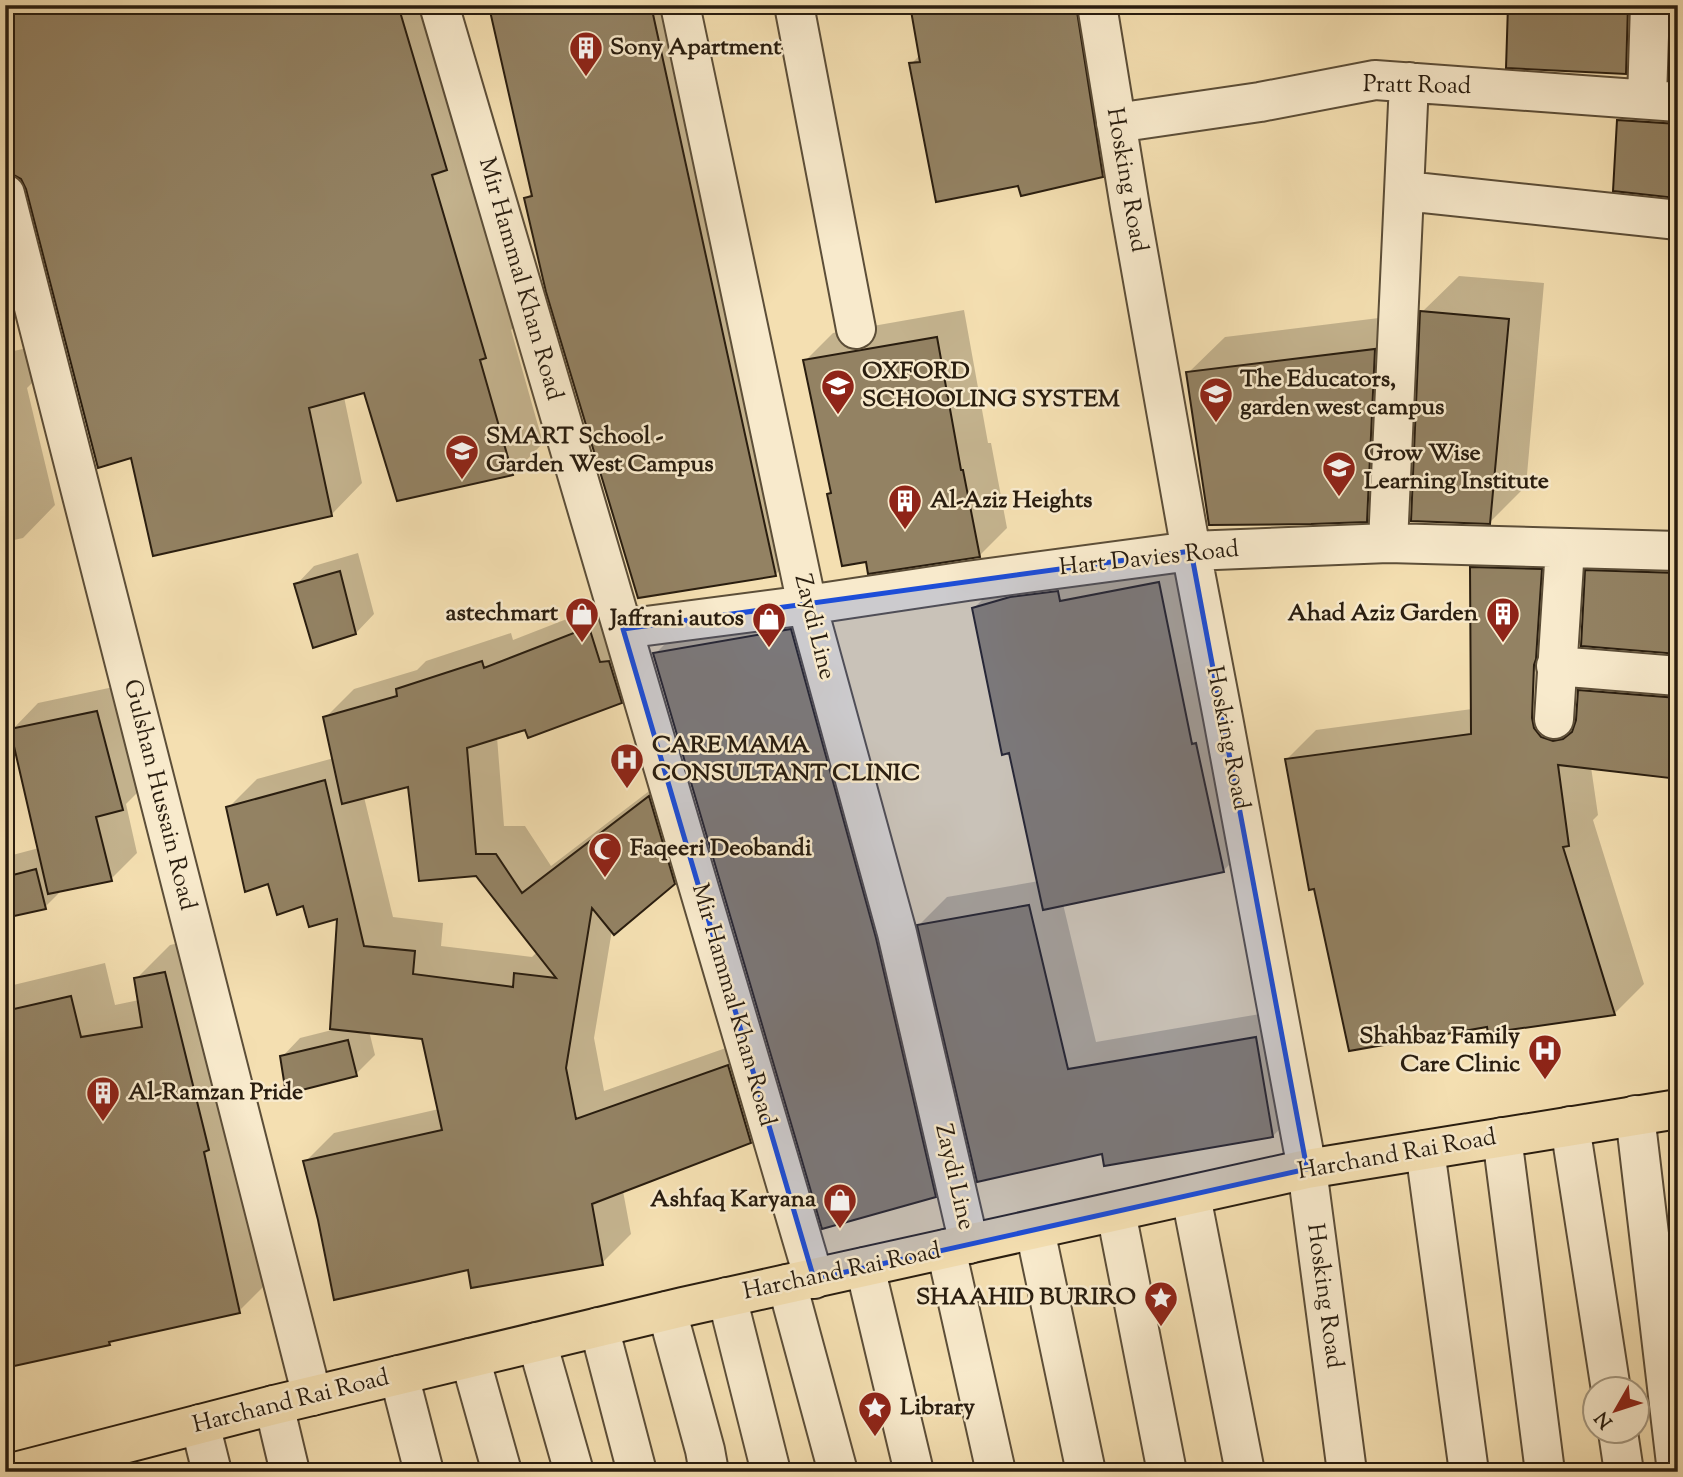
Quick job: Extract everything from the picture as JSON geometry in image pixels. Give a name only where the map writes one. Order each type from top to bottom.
[{"type":"main road","name":"Harchand Rai Road","points":[[15,1472],[73,1464],[200,1424],[667,1311],[1307,1169],[1678,1109]]},
{"type":"street","name":"Mir Hammal Khan Road","points":[[439,5],[623,629],[800,1281],[838,1472]]},
{"type":"street","name":"Zaydi Line","points":[[680,5],[807,605],[897,933],[958,1246],[996,1472]]},
{"type":"street","points":[[794,5],[856,329]]},
{"type":"street","name":"Hosking Road","points":[[1097,5],[1191,551],[1307,1169],[1347,1472]]},
{"type":"street","points":[[1650,5],[1662,100]]},
{"type":"street","name":"Pratt Road","points":[[1116,123],[1260,102],[1375,80],[1662,100]]},
{"type":"street","points":[[1388,544],[1409,82]]},
{"type":"street","points":[[1405,191],[1678,220]]},
{"type":"street","name":"Gulshan Hussain Road","points":[[5,194],[312,1396]]},
{"type":"street","name":"Hart Davies Road","points":[[623,629],[1191,551],[1388,544],[1678,551]]},
{"type":"street","points":[[1553,719],[1565,548]]},
{"type":"street","points":[[1556,666],[1678,676]]},
{"type":"street","points":[[1635,1115],[1678,1472]]},
{"type":"street","points":[[1570,1126],[1609,1376]]},
{"type":"street","points":[[1502,1137],[1545,1472]]},
{"type":"street","points":[[1425,1150],[1469,1472]]},
{"type":"street","points":[[1191,1196],[1245,1472]]},
{"type":"street","points":[[1116,1212],[1167,1472]]},
{"type":"street","points":[[1035,1230],[1086,1472]]},
{"type":"street","points":[[865,1267],[914,1472]]},
{"type":"street","points":[[727,1297],[771,1472]]},
{"type":"street","points":[[667,1311],[709,1472]]},
{"type":"street","points":[[600,1327],[637,1472]]},
{"type":"street","points":[[537,1342],[574,1472]]},
{"type":"street","points":[[470,1358],[502,1472]]},
{"type":"street","points":[[399,1375],[424,1472]]},
{"type":"street","points":[[274,1405],[290,1472]]},
{"type":"street","points":[[200,1424],[212,1472]]},
{"type":"street","points":[[1620,1446],[1624,1472]]},
{"type":"highlighted area","points":[[1191,551],[1307,1169],[814,1279],[623,629]]},
{"type":"building","points":[[5,5],[398,5],[447,170],[432,175],[486,358],[480,360],[513,475],[397,501],[364,393],[309,408],[332,516],[153,556],[131,458],[98,468],[26,189],[21,179],[14,175],[5,143]]},
{"type":"building","points":[[515,5],[651,5],[776,576],[638,598],[546,292],[524,198],[532,196],[490,11]]},
{"type":"building","points":[[910,5],[1076,5],[1103,177],[1021,196],[1018,186],[936,202],[909,63],[920,62]]},
{"type":"building","points":[[1508,5],[1628,5],[1626,74],[1506,68]]},
{"type":"building","points":[[1617,120],[1678,124],[1676,198],[1613,191]]},
{"type":"building","points":[[1420,311],[1509,319],[1490,524],[1411,521]]},
{"type":"building","points":[[937,337],[980,557],[868,574],[866,562],[842,566],[827,494],[831,493],[803,360]]},
{"type":"building","points":[[1375,349],[1367,522],[1209,525],[1186,372]]},
{"type":"building","points":[[1470,567],[1542,569],[1532,718],[1534,728],[1541,737],[1553,741],[1563,739],[1572,732],[1576,720],[1578,690],[1678,698],[1678,779],[1558,765],[1569,846],[1563,847],[1615,1015],[1488,1033],[1487,1027],[1349,1051],[1314,889],[1309,890],[1285,759],[1471,734]]},
{"type":"building","points":[[1585,570],[1678,573],[1678,654],[1581,646]]},
{"type":"building","points":[[340,571],[356,634],[313,648],[294,584]]},
{"type":"building","points":[[1159,582],[1192,744],[1196,743],[1224,872],[1043,910],[1009,753],[1002,755],[972,608],[1010,597],[1058,591],[1060,601]]},
{"type":"building","points":[[589,627],[600,662],[609,661],[622,703],[528,738],[525,730],[467,748],[476,854],[496,854],[522,893],[649,796],[675,884],[614,935],[592,908],[566,1068],[576,1119],[728,1065],[751,1143],[592,1204],[603,1265],[471,1288],[468,1270],[334,1300],[303,1161],[442,1130],[422,1039],[330,1029],[337,919],[309,927],[303,906],[277,915],[268,884],[245,892],[226,807],[325,780],[364,946],[415,951],[413,974],[513,987],[514,973],[556,978],[476,876],[419,881],[408,787],[342,804],[323,717],[397,696],[396,689],[482,661],[484,668]]},
{"type":"building","points":[[791,629],[876,938],[936,1197],[822,1229],[653,653]]},
{"type":"building","points":[[97,711],[123,810],[96,817],[112,881],[48,894],[10,729]]},
{"type":"building","points":[[36,869],[46,909],[5,918],[5,877]]},
{"type":"building","points":[[1029,905],[1068,1069],[1256,1037],[1273,1137],[1104,1166],[1102,1154],[977,1182],[917,925]]},
{"type":"building","points":[[165,972],[209,1150],[204,1152],[240,1313],[5,1368],[5,1210],[13,1208],[5,1179],[5,1011],[71,996],[81,1037],[142,1027],[134,978]]},
{"type":"building","points":[[348,1040],[357,1076],[286,1094],[280,1056]]},
{"type":"place","name":"Sony Apartment","points":[[586,78]]},
{"type":"place","name":"OXFORD SCHOOLING SYSTEM","points":[[838,416]]},
{"type":"place","name":"The Educators, garden west campus","points":[[1216,424]]},
{"type":"place","name":"SMART School - Garden West Campus","points":[[462,481]]},
{"type":"place","name":"Grow Wise Learning Institute","points":[[1339,498]]},
{"type":"place","name":"Al-Aziz Heights","points":[[905,531]]},
{"type":"place","name":"astechmart","points":[[582,644]]},
{"type":"place","name":"Ahad Aziz Garden","points":[[1503,644]]},
{"type":"place","name":"Jaffrani autos","points":[[769,649]]},
{"type":"place","name":"CARE MAMA CONSULTANT CLINIC","points":[[627,790]]},
{"type":"place","name":"Faqeeri Deobandi","points":[[605,879]]},
{"type":"place","name":"Shahbaz Family Care Clinic","points":[[1545,1081]]},
{"type":"place","name":"Al-Ramzan Pride","points":[[103,1123]]},
{"type":"place","name":"Ashfaq Karyana","points":[[840,1230]]},
{"type":"place","name":"SHAAHID BURIRO","points":[[1161,1328]]},
{"type":"place","name":"Library","points":[[875,1438]]}]
